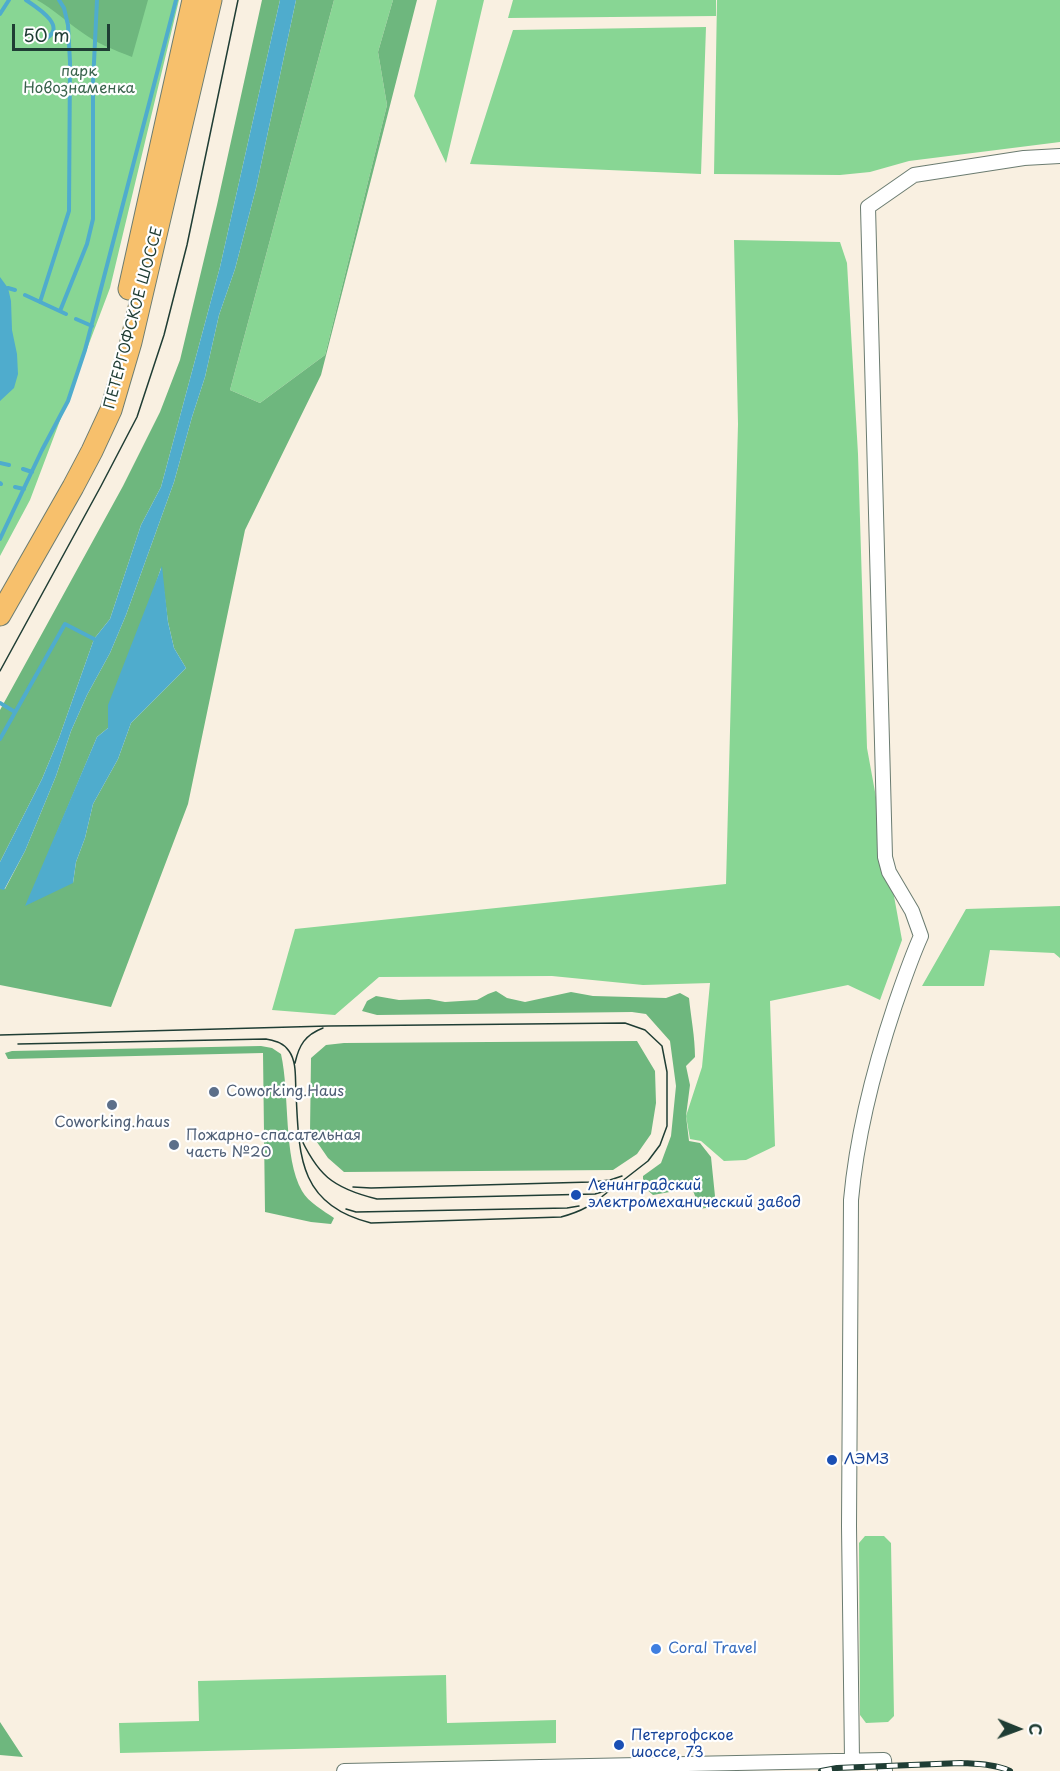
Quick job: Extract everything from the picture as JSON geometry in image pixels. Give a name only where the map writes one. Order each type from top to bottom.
[{"type":"main road","name":"ПЕТЕРГОФСКОЕ ШОССЕ","points":[[0,586],[73,458],[93,418],[104,389],[120,332],[194,0]]},
{"type":"main road","name":"ПЕТЕРГОФСКОЕ ШОССЕ","points":[[0,615],[78,478],[111,410],[134,331],[211,0]]},
{"type":"street","points":[[852,1760],[849,1526],[851,1200],[854,1163],[879,1052],[912,955],[921,936],[912,911],[889,872],[885,857],[868,207],[914,175],[1024,158],[1060,156]]},
{"type":"street","points":[[344,1771],[852,1760],[884,1760],[885,1771]]},
{"type":"green space","name":"парк Новознаменка","points":[[0,0],[179,0],[110,288],[30,500],[0,556]]},
{"type":"green space","points":[[37,0],[148,0],[132,57],[92,39]]},
{"type":"green space","points":[[262,0],[280,0],[220,267],[161,487],[141,525],[110,619],[94,639],[42,779],[0,862],[0,710],[123,486],[160,412],[180,360]]},
{"type":"green space","points":[[296,0],[334,0],[230,390],[260,403],[325,355],[387,105],[378,52],[393,0],[417,0],[321,375],[245,530],[188,804],[111,1007],[0,985],[0,889],[5,889],[25,851],[56,776],[71,731],[110,653],[126,615],[174,482],[256,188]],"holes":[[[161,568],[174,648],[186,668],[131,723],[118,759],[93,804],[85,838],[76,862],[73,883],[53,842],[97,737],[108,728]]]},
{"type":"green space","points":[[334,0],[393,0],[378,52],[387,105],[325,355],[260,403],[230,390]]},
{"type":"green space","points":[[437,0],[484,0],[446,163],[414,96]]},
{"type":"green space","points":[[513,0],[716,0],[716,16],[508,18]]},
{"type":"green space","points":[[717,0],[1060,0],[1060,142],[909,161],[870,172],[840,175],[714,174]]},
{"type":"green space","points":[[706,27],[701,174],[470,164],[513,30]]},
{"type":"green space","points":[[734,240],[840,242],[847,263],[858,454],[867,748],[902,940],[880,1000],[848,985],[770,1001],[775,1146],[746,1160],[724,1161],[701,1141],[690,1139],[686,1116],[702,1067],[710,983],[643,985],[552,976],[379,977],[335,1015],[272,1010],[295,929],[726,884],[738,424]]},
{"type":"green space","points":[[1060,906],[1060,958],[1054,953],[990,950],[984,986],[922,986],[966,909]]},
{"type":"green space","points":[[496,991],[507,998],[525,1002],[571,992],[593,996],[666,998],[680,993],[689,998],[695,1057],[686,1066],[690,1085],[686,1116],[689,1141],[700,1143],[711,1157],[716,1206],[700,1209],[692,1188],[653,1195],[643,1186],[643,1176],[661,1163],[671,1136],[676,1086],[670,1041],[646,1014],[632,1012],[377,1015],[362,1011],[367,1001],[376,996],[399,1000],[429,999],[445,1002],[477,1000]]},
{"type":"green space","points":[[637,1041],[655,1071],[656,1103],[651,1134],[637,1154],[613,1170],[344,1172],[328,1158],[310,1132],[311,1058],[326,1045]]},
{"type":"green space","points":[[261,1046],[272,1048],[281,1054],[289,1143],[296,1177],[308,1199],[334,1218],[331,1224],[265,1212],[263,1053],[8,1059],[5,1053],[12,1051]]},
{"type":"green space","points":[[865,1536],[884,1536],[891,1543],[894,1716],[888,1722],[866,1723],[860,1715],[859,1543]]},
{"type":"green space","points":[[446,1675],[447,1723],[556,1720],[556,1743],[120,1753],[119,1723],[199,1721],[198,1681]]},
{"type":"green space","points":[[0,1722],[23,1757],[0,1755]]},
{"type":"water","points":[[280,0],[296,0],[256,188],[174,482],[110,653],[71,731],[56,776],[25,851],[4,890],[0,889],[0,862],[42,779],[94,639],[110,619],[141,525],[161,487],[220,267]]},
{"type":"water","points":[[0,277],[8,288],[11,301],[18,374],[14,388],[0,401]]},
{"type":"water","points":[[162,566],[168,622],[174,648],[186,668],[131,723],[118,759],[93,804],[85,838],[76,862],[73,883],[25,906],[97,737],[108,728],[108,705]]},
{"type":"waterway","points":[[0,14],[9,0]]},
{"type":"waterway","points":[[26,0],[44,13],[53,24],[51,35],[43,40]]},
{"type":"waterway","points":[[40,302],[69,211],[70,62],[68,25],[64,8],[59,0]]},
{"type":"waterway","points":[[60,311],[87,244],[93,219],[93,83],[97,0]]},
{"type":"waterway","points":[[0,539],[68,401],[85,350],[176,0]]},
{"type":"waterway","points":[[8,288],[15,290]]},
{"type":"waterway","points":[[25,295],[66,314]]},
{"type":"waterway","points":[[76,319],[92,326]]},
{"type":"waterway","points":[[0,463],[9,465]]},
{"type":"waterway","points":[[23,469],[32,472]]},
{"type":"waterway","points":[[15,487],[24,489]]},
{"type":"waterway","points":[[0,739],[65,624],[94,639]]},
{"type":"waterway","points":[[0,703],[15,712]]},
{"type":"tram line","points":[[0,671],[137,417],[164,335],[187,245],[238,0]]},
{"type":"tram line","points":[[0,1035],[328,1026],[625,1023],[645,1030],[662,1046],[667,1072],[667,1126],[660,1145],[648,1161],[612,1189],[595,1194],[377,1199],[348,1190],[328,1178],[312,1159],[298,1132]]},
{"type":"tram line","points":[[295,1063],[304,1041],[323,1028]]},
{"type":"tram line","points":[[18,1044],[266,1039],[276,1041],[287,1048],[292,1055],[299,1137],[307,1174],[316,1190],[329,1204],[347,1215],[371,1223],[561,1217],[587,1207],[609,1191]]},
{"type":"tram line","points":[[353,1187],[591,1182],[622,1176]]},
{"type":"tram line","points":[[346,1209],[356,1212],[579,1206]]},
{"type":"railway","points":[[821,1771],[837,1768],[961,1763],[980,1764],[1010,1771]]},
{"type":"place","name":"Coworking.Haus","points":[[214,1092]]},
{"type":"place","name":"Coworking.haus","points":[[112,1105]]},
{"type":"place","name":"Пожарно-спасательная часть №20","points":[[174,1145]]},
{"type":"place","name":"Ленинградский электромеханический завод","points":[[576,1195]]},
{"type":"place","name":"ЛЭМЗ","points":[[832,1460]]},
{"type":"place","name":"Coral Travel","points":[[656,1649]]},
{"type":"place","name":"Петергофское шоссе, 73","points":[[619,1745]]}]
